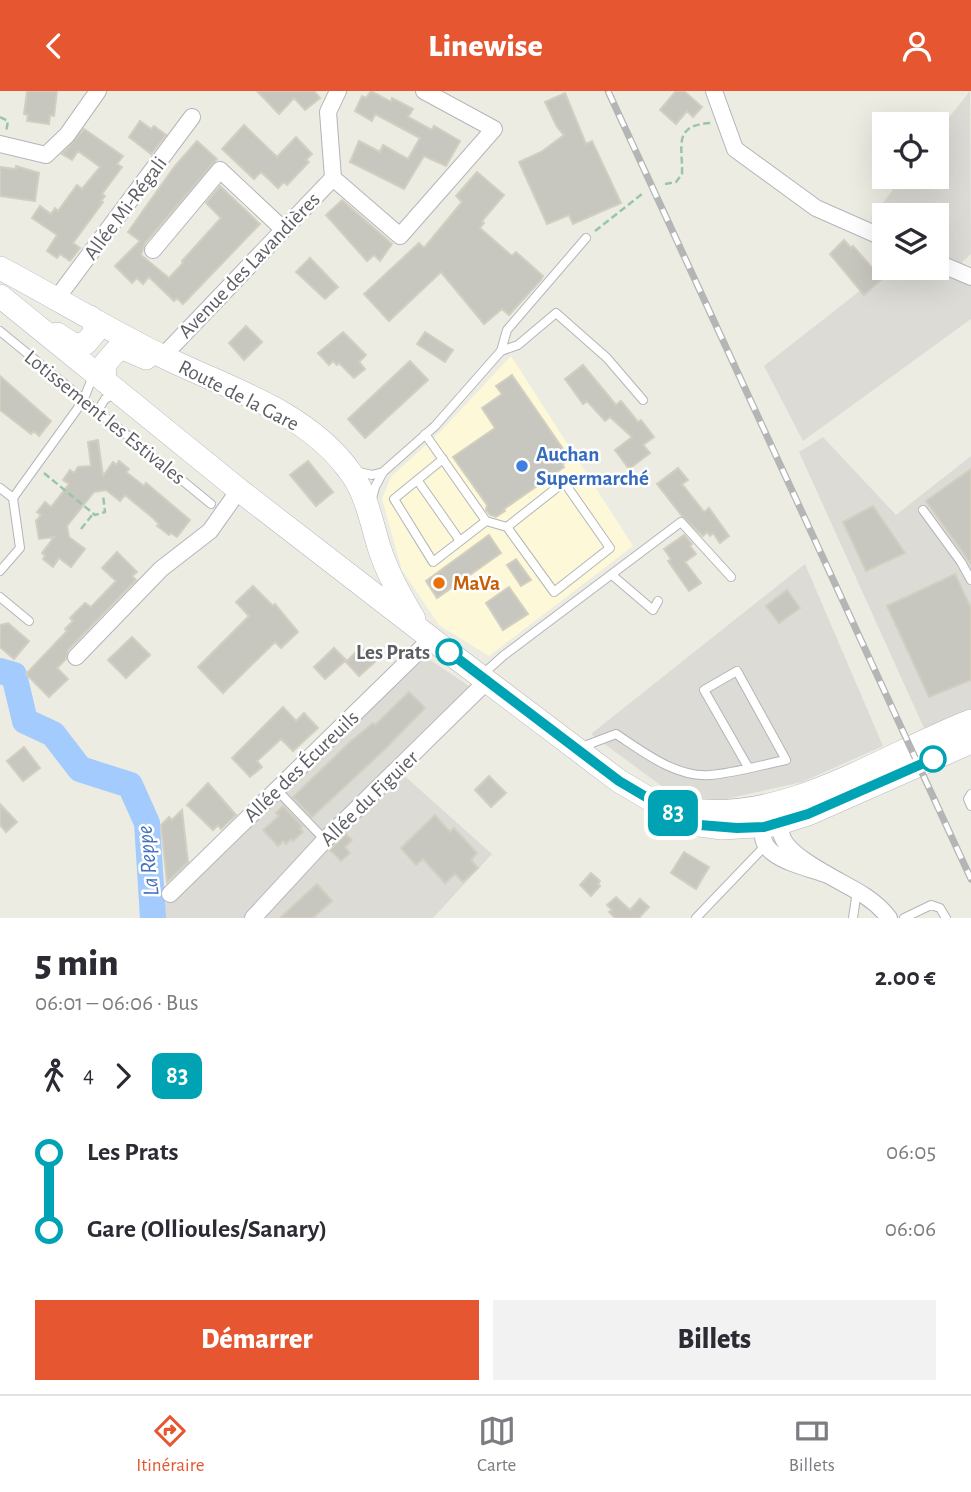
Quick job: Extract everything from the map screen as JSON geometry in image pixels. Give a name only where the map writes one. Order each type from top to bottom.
[{"type":"main road","name":"Route de la Gare","points":[[0,268],[162,356],[259,401],[305,427],[327,445],[349,469],[359,486],[393,583],[427,634]]},
{"type":"main road","points":[[0,296],[5,283],[50,294]]},
{"type":"main road","name":"Route de la Gare","points":[[0,296],[299,537],[619,781],[659,804],[720,813],[765,827],[808,814],[971,742]]},
{"type":"main road","points":[[47,335],[58,334],[74,345],[86,343],[95,332],[90,317]]},
{"type":"main road","points":[[106,382],[104,365],[116,351],[123,348],[149,360],[162,356]]},
{"type":"main road","points":[[299,537],[308,538],[357,570],[371,563],[380,549]]},
{"type":"main road","name":"Route de la Gare","points":[[765,827],[776,805],[971,721]]},
{"type":"street","points":[[0,144],[46,155],[67,135],[98,91]]},
{"type":"street","name":"Avenue des Lavandières","points":[[162,356],[333,178],[328,112],[338,91]]},
{"type":"street","points":[[333,178],[400,236],[494,129],[424,91]]},
{"type":"street","points":[[714,91],[735,149],[816,208],[872,233]]},
{"type":"street","name":"Allée Mi-Régali","points":[[50,294],[192,117]]},
{"type":"street","points":[[153,250],[220,170],[283,229]]},
{"type":"street","points":[[949,268],[971,277]]},
{"type":"street","points":[[76,657],[161,569],[210,531],[239,490]]},
{"type":"street","name":"Allée des Écureuils","points":[[170,894],[277,790],[427,634]]},
{"type":"street","name":"Allée du Figuier","points":[[253,918],[325,840],[484,679]]},
{"type":"street","points":[[765,827],[801,858],[866,897],[889,918]]},
{"type":"lane","points":[[370,514],[374,487],[383,472],[425,435],[501,351],[508,330],[586,238]]},
{"type":"lane","points":[[501,351],[518,345],[556,313],[607,358],[643,400]]},
{"type":"lane","name":"Lotissement les Estivales","points":[[0,331],[211,504]]},
{"type":"lane","points":[[0,571],[20,548],[13,498],[83,401],[106,382]]},
{"type":"lane","points":[[97,412],[105,399],[106,382]]},
{"type":"lane","points":[[425,435],[486,521],[508,527],[554,592],[610,548],[564,482],[508,527]]},
{"type":"lane","points":[[443,459],[394,499],[433,562],[486,521]]},
{"type":"lane","points":[[349,469],[372,475],[383,472]]},
{"type":"lane","points":[[418,481],[460,541]]},
{"type":"lane","points":[[0,488],[13,498]]},
{"type":"lane","points":[[923,510],[971,580]]},
{"type":"lane","points":[[484,679],[503,656],[681,522],[731,577]]},
{"type":"lane","points":[[612,575],[653,610],[658,601]]},
{"type":"lane","points":[[0,597],[29,621]]},
{"type":"lane","points":[[576,749],[616,734],[648,755],[685,772],[708,775],[786,760],[737,671],[705,690],[748,767]]},
{"type":"lane","points":[[277,790],[325,840]]},
{"type":"lane","points":[[971,794],[968,799],[971,806]]},
{"type":"lane","points":[[696,918],[765,827]]},
{"type":"lane","points":[[853,918],[857,891]]},
{"type":"lane","points":[[904,918],[931,905],[940,908],[946,918]]},
{"type":"path","points":[[665,184],[676,181],[682,174],[680,142],[687,131],[697,124],[725,122]]},
{"type":"path","points":[[586,238],[642,194]]},
{"type":"path","points":[[36,466],[93,514]]},
{"type":"path","points":[[81,529],[93,514],[105,512],[103,495]]},
{"type":"shaded area","points":[[970,91],[971,254],[962,262],[971,272],[971,319],[803,441],[764,366],[874,280],[949,280],[949,203],[883,203],[894,189],[949,189],[949,118]]},
{"type":"shaded area","points":[[511,356],[633,546],[489,656],[439,625],[402,570],[382,499],[391,477],[442,430]]},
{"type":"shaded area","points":[[823,437],[896,515],[971,456],[971,712],[924,728],[799,452]]},
{"type":"shaded area","points":[[805,564],[883,746],[802,782],[704,804],[667,790],[591,734]]},
{"type":"shaded area","points":[[426,657],[469,686],[390,763],[492,854],[433,918],[162,918],[160,908]]},
{"type":"building","points":[[27,91],[57,91],[54,116],[50,115],[49,124],[27,121],[28,115],[24,114]]},
{"type":"building","points":[[257,91],[314,91],[320,98],[305,110],[294,98],[279,114]]},
{"type":"building","points":[[371,91],[391,102],[392,98],[413,109],[408,117],[432,130],[434,126],[460,141],[446,166],[424,156],[404,189],[350,162],[359,141],[380,152],[383,145],[408,159],[420,138],[375,114],[372,121],[355,111],[362,96],[366,98]]},
{"type":"building","points":[[676,91],[684,91],[702,107],[693,117],[687,111],[676,124],[660,110]]},
{"type":"building","points":[[565,93],[586,144],[592,141],[621,203],[573,224],[569,215],[547,224],[519,162],[541,152],[564,135],[545,102]]},
{"type":"building","points":[[140,121],[151,129],[154,126],[166,135],[151,154],[129,137]]},
{"type":"building","points":[[244,125],[277,157],[296,137],[312,154],[306,160],[309,162],[287,185],[284,182],[278,188],[261,172],[254,179],[222,149]]},
{"type":"building","points":[[84,129],[123,156],[117,164],[122,167],[102,194],[105,196],[101,201],[103,202],[73,243],[80,248],[70,261],[60,254],[57,258],[47,251],[57,235],[32,218],[40,206],[51,214],[55,208],[58,211],[77,185],[82,189],[100,167],[78,151],[72,160],[62,154]]},
{"type":"building","points":[[197,141],[217,159],[145,243],[141,255],[169,278],[221,218],[206,203],[220,186],[260,224],[183,304],[177,298],[174,301],[149,277],[143,284],[137,278],[132,283],[115,266],[140,241],[128,232],[174,167]]},
{"type":"building","points":[[16,166],[39,173],[35,201],[0,196],[0,167],[16,169]]},
{"type":"building","points":[[477,172],[504,195],[482,221],[484,223],[480,228],[512,256],[516,252],[543,276],[541,280],[509,315],[502,309],[484,324],[441,272],[389,321],[364,294],[419,243],[424,248],[462,202],[456,196]]},
{"type":"building","points":[[342,200],[392,244],[380,261],[374,255],[367,261],[326,215]]},
{"type":"building","points":[[844,240],[872,268],[872,280],[881,280],[864,295],[830,254]]},
{"type":"building","points":[[310,258],[338,287],[325,299],[296,272]]},
{"type":"building","points":[[246,326],[262,342],[244,360],[229,343]]},
{"type":"building","points":[[343,332],[366,355],[359,362],[365,369],[354,378],[339,363],[337,365],[333,361],[329,365],[318,353]]},
{"type":"building","points":[[425,332],[453,350],[445,362],[417,344]]},
{"type":"building","points":[[410,361],[428,380],[365,438],[348,419]]},
{"type":"building","points":[[583,365],[616,405],[621,401],[654,437],[643,445],[650,453],[629,469],[615,450],[632,437],[610,417],[605,421],[587,401],[583,404],[565,379]]},
{"type":"building","points":[[512,375],[570,459],[562,465],[564,467],[496,517],[486,510],[487,505],[453,457],[495,428],[482,408],[502,394],[496,386]]},
{"type":"building","points":[[0,376],[51,421],[39,436],[34,431],[31,434],[0,410]]},
{"type":"building","points":[[98,440],[103,476],[113,462],[116,465],[119,461],[129,469],[126,472],[144,486],[146,483],[190,520],[177,537],[171,533],[169,535],[125,495],[120,501],[106,490],[94,492],[67,526],[69,537],[85,549],[71,567],[59,558],[53,567],[43,559],[45,556],[42,553],[54,537],[39,539],[36,521],[41,515],[37,512],[45,502],[51,507],[69,484],[63,480],[70,470],[74,473],[78,467],[91,466],[88,442]]},
{"type":"building","points":[[308,461],[333,492],[316,506],[290,475]]},
{"type":"building","points":[[678,468],[688,480],[682,484],[704,512],[709,508],[729,536],[720,543],[713,533],[710,536],[707,532],[703,536],[682,516],[657,484]]},
{"type":"building","points":[[971,469],[971,564],[926,501]]},
{"type":"building","points":[[873,506],[905,553],[866,571],[843,522]]},
{"type":"building","points":[[489,535],[501,553],[437,598],[426,581]]},
{"type":"building","points":[[684,535],[696,554],[685,562],[701,583],[689,591],[668,561],[671,559],[664,549]]},
{"type":"building","points":[[117,552],[137,572],[132,576],[136,580],[68,650],[66,659],[57,668],[68,679],[49,697],[26,674],[67,631],[65,629],[73,621],[70,618],[85,603],[91,607],[116,581],[102,568]]},
{"type":"building","points":[[516,559],[531,580],[521,586],[507,565]]},
{"type":"building","points":[[955,574],[971,608],[971,680],[929,697],[887,606]]},
{"type":"building","points":[[253,586],[273,606],[275,604],[298,632],[281,648],[275,642],[223,693],[198,667],[249,616],[236,602]]},
{"type":"building","points":[[509,587],[528,614],[503,630],[486,603]]},
{"type":"building","points":[[787,590],[800,608],[779,623],[766,606]]},
{"type":"building","points":[[8,623],[29,641],[14,659],[0,647],[0,625]]},
{"type":"building","points":[[132,637],[150,655],[126,678],[108,660]]},
{"type":"building","points":[[361,647],[375,662],[359,676],[346,662]]},
{"type":"building","points":[[334,648],[346,660],[325,679],[314,667]]},
{"type":"building","points":[[409,692],[425,708],[312,817],[293,797],[350,742],[373,723],[375,725]]},
{"type":"building","points":[[283,707],[296,721],[304,713],[318,728],[293,751],[281,739],[257,761],[262,767],[250,777],[232,758]]},
{"type":"building","points":[[24,747],[40,768],[23,781],[7,761]]},
{"type":"building","points":[[489,776],[506,793],[491,807],[475,790]]},
{"type":"building","points":[[208,783],[236,815],[221,829],[218,825],[213,830],[187,805]]},
{"type":"building","points":[[0,804],[17,822],[6,832],[0,825]]},
{"type":"building","points":[[283,806],[302,826],[300,829],[303,832],[293,841],[291,839],[286,844],[283,841],[278,846],[263,830],[279,816],[276,813]]},
{"type":"building","points":[[182,810],[188,862],[167,882],[161,825],[169,817],[172,820]]},
{"type":"building","points":[[435,815],[450,832],[454,828],[477,853],[471,860],[478,868],[463,882],[455,874],[445,883],[423,859],[416,865],[401,848]]},
{"type":"building","points":[[346,834],[352,840],[345,847],[350,853],[341,861],[330,850]]},
{"type":"building","points":[[684,852],[709,867],[696,889],[671,873]]},
{"type":"building","points":[[591,873],[600,881],[600,886],[591,896],[580,885]]},
{"type":"building","points":[[317,884],[332,901],[313,918],[280,918]]},
{"type":"building","points":[[616,897],[630,910],[640,899],[649,907],[639,918],[615,918],[607,905]]},
{"type":"waterway","name":"La Reppe","points":[[0,671],[14,675],[25,721],[53,734],[80,769],[130,785],[147,823],[153,918]]},
{"type":"railway","points":[[608,91],[971,879]]},
{"type":"bus line","name":"83","points":[[449,652],[619,781],[680,817],[700,825],[722,828],[764,827],[786,821],[933,759]]},
{"type":"place","name":"Auchan Supermarché","points":[[522,466]]},
{"type":"place","name":"MaVa","points":[[439,583]]},
{"type":"place","name":"Les Prats","points":[[449,652]]}]
